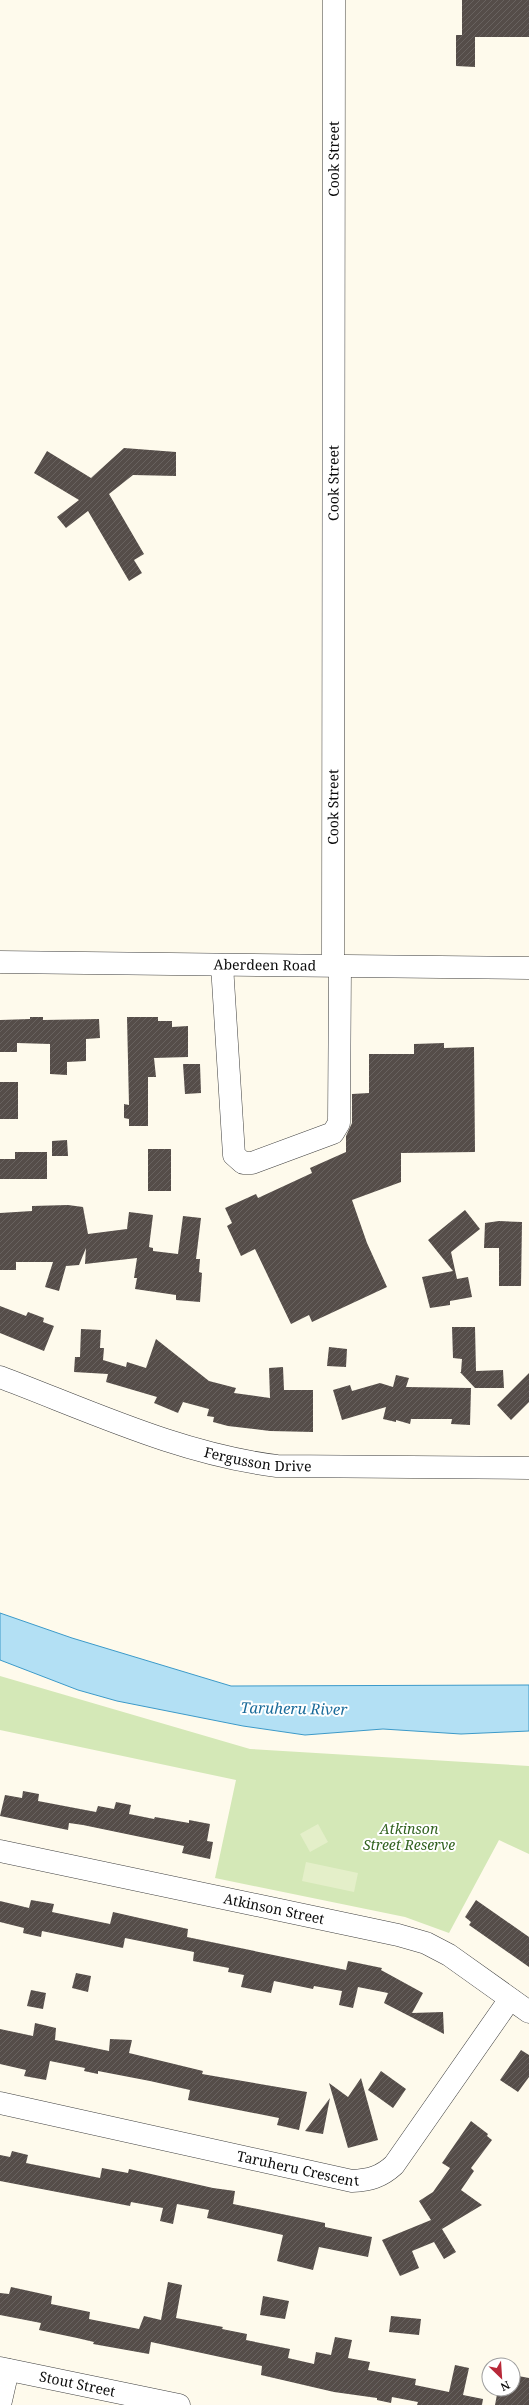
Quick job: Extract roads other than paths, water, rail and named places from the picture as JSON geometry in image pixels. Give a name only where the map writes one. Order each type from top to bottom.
[{"type":"street","name":"Cook Street","points":[[222,965],[234,1155],[243,1163],[252,1163],[333,1133],[338,1123],[336,966],[334,0]]},
{"type":"street","name":"Aberdeen Road","points":[[0,962],[529,968]]},
{"type":"street","name":"Fergusson Drive","points":[[0,1377],[188,1448],[238,1461],[277,1466],[529,1468]]},
{"type":"street","name":"Atkinson Street","points":[[0,1851],[398,1935],[426,1943],[449,1955],[529,2012]]},
{"type":"street","name":"Taruheru Crescent","points":[[0,2103],[352,2181],[368,2180],[383,2174],[394,2165],[510,1999]]},
{"type":"street","points":[[0,2405],[4,2369]]},
{"type":"street","name":"Stout Street","points":[[4,2369],[179,2405]]},
{"type":"water","name":"Taruheru River","points":[[0,1613],[72,1638],[231,1686],[529,1685],[529,1731],[461,1734],[383,1729],[305,1735],[243,1726],[117,1701],[78,1690],[0,1660]]},
{"type":"park label","name":"Atkinson Street Reserve","points":[[409,1838]]}]
